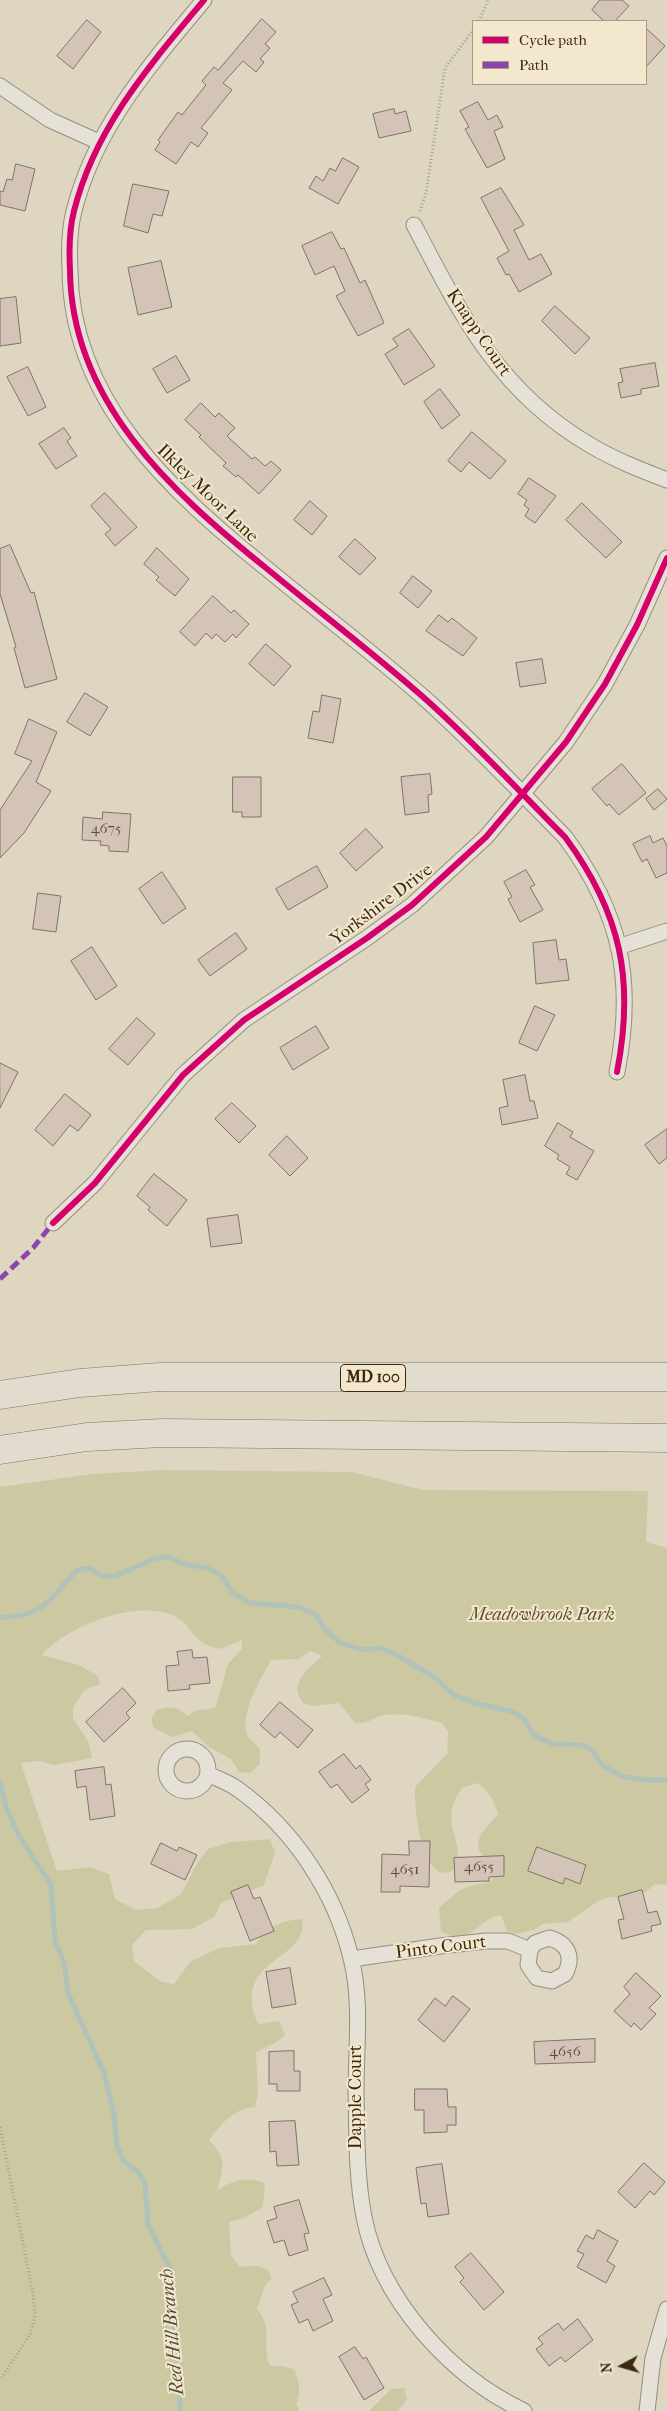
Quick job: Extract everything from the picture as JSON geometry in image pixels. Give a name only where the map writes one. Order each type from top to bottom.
[{"type":"highway","name":"MD 100","points":[[0,1395],[80,1383],[160,1377],[667,1377]]},
{"type":"highway","points":[[0,1450],[87,1437],[162,1433],[667,1438]]},
{"type":"highway","points":[[0,1466],[88,1446],[162,1439],[358,1434]]},
{"type":"street","name":"Ilkley Moor Lane","points":[[204,0],[143,74],[117,109],[98,142],[82,181],[73,214],[69,250],[70,290],[77,330],[91,370],[112,411],[134,444],[171,485],[212,524],[421,695],[565,837],[584,862],[609,914],[624,978],[626,1010],[617,1072]]},
{"type":"street","points":[[0,86],[50,120],[98,142]]},
{"type":"street","name":"Knapp Court","points":[[414,225],[457,306],[482,345],[508,378],[531,402],[559,425],[590,445],[625,464],[667,480]]},
{"type":"street","name":"Yorkshire Drive","points":[[53,1223],[95,1183],[183,1075],[244,1020],[367,938],[412,905],[486,837],[566,742],[605,684],[637,625],[667,558]]},
{"type":"street","points":[[618,947],[667,930]]},
{"type":"street","name":"Dapple Court","points":[[208,1774],[238,1789],[292,1839],[324,1889],[337,1915],[352,1959],[357,2019],[357,2149],[359,2187],[364,2219],[374,2250],[404,2308],[442,2354],[484,2387],[524,2411]]},
{"type":"street","name":"Pinto Court","points":[[352,1959],[486,1941],[508,1941],[530,1950]]},
{"type":"street","points":[[647,2411],[653,2358],[667,2309]]},
{"type":"path","points":[[480,20],[488,0]]},
{"type":"path","points":[[414,225],[426,193],[445,68],[472,31]]},
{"type":"path","points":[[0,2127],[34,2294],[35,2315],[31,2333],[0,2380]]},
{"type":"green space","name":"Meadowbrook Park","points":[[163,1470],[352,1472],[423,1490],[648,1491],[646,1542],[667,1548],[667,1885],[655,1884],[641,1896],[611,1897],[600,1900],[568,1922],[543,1924],[534,1930],[515,1934],[507,1931],[501,1915],[486,1921],[467,1935],[451,1936],[441,1931],[439,1908],[463,1889],[486,1883],[493,1879],[500,1870],[483,1855],[478,1844],[484,1831],[498,1814],[485,1789],[477,1783],[462,1788],[454,1802],[451,1813],[458,1853],[456,1868],[450,1872],[439,1872],[432,1865],[426,1855],[419,1832],[415,1787],[447,1754],[448,1732],[442,1723],[413,1716],[391,1714],[355,1723],[339,1703],[314,1706],[304,1704],[299,1697],[298,1684],[301,1678],[322,1656],[310,1651],[299,1659],[271,1660],[252,1698],[246,1720],[246,1730],[249,1738],[260,1749],[260,1764],[250,1773],[239,1772],[231,1759],[209,1747],[192,1731],[172,1737],[154,1728],[151,1720],[156,1710],[165,1708],[180,1710],[188,1716],[194,1711],[215,1708],[228,1664],[242,1649],[242,1640],[220,1649],[212,1647],[199,1640],[184,1622],[178,1618],[163,1612],[145,1610],[105,1617],[68,1634],[53,1644],[42,1655],[79,1665],[98,1676],[100,1684],[85,1690],[73,1707],[73,1718],[89,1743],[92,1758],[53,1765],[40,1761],[21,1763],[57,1871],[91,1867],[109,1874],[115,1899],[137,1910],[158,1908],[181,1894],[198,1862],[208,1849],[231,1842],[270,1839],[275,1853],[264,1885],[221,1903],[214,1917],[192,1929],[146,1930],[132,1945],[134,1961],[160,1981],[174,1984],[190,1962],[219,1948],[256,1944],[266,1933],[281,1923],[302,1919],[301,1933],[294,1944],[261,1972],[254,1985],[252,2002],[258,2024],[279,2021],[285,2035],[275,2043],[256,2052],[258,2094],[255,2107],[247,2108],[234,2114],[223,2123],[209,2140],[219,2152],[222,2164],[217,2190],[240,2180],[265,2183],[263,2207],[244,2218],[229,2222],[231,2255],[240,2267],[260,2267],[267,2270],[270,2274],[271,2279],[265,2286],[257,2309],[265,2323],[270,2366],[294,2369],[298,2378],[299,2395],[296,2404],[300,2411],[0,2411],[0,1487],[92,1474]]},
{"type":"green space","points":[[404,2388],[407,2399],[398,2411],[369,2411],[391,2389]]},
{"type":"building","points":[[600,0],[622,0],[629,6],[616,20],[603,20],[592,10]]},
{"type":"building","points":[[262,19],[276,32],[265,44],[270,48],[260,59],[264,62],[256,72],[243,61],[223,83],[232,90],[201,128],[208,133],[198,147],[191,142],[176,164],[155,150],[160,142],[158,140],[178,112],[182,115],[206,85],[202,81],[214,67],[218,70]]},
{"type":"building","points":[[87,20],[101,32],[73,69],[57,56]]},
{"type":"building","points":[[647,29],[665,46],[647,66]]},
{"type":"building","points":[[478,102],[488,120],[497,115],[503,127],[494,131],[505,159],[487,168],[465,129],[469,127],[460,111]]},
{"type":"building","points":[[394,109],[395,114],[406,111],[411,131],[379,138],[373,114]]},
{"type":"building","points":[[343,158],[359,167],[338,204],[309,188],[316,176],[323,181],[330,168],[335,171]]},
{"type":"building","points":[[16,164],[35,169],[25,211],[0,205],[0,191],[3,192],[7,179],[12,180]]},
{"type":"building","points":[[133,184],[169,191],[162,216],[153,214],[148,233],[124,226]]},
{"type":"building","points":[[501,188],[524,225],[514,230],[529,260],[541,254],[552,274],[519,292],[509,274],[506,275],[497,258],[509,251],[481,198]]},
{"type":"building","points":[[332,232],[341,249],[344,248],[360,283],[365,280],[384,323],[358,336],[336,296],[345,291],[334,266],[315,275],[302,246]]},
{"type":"building","points":[[161,261],[172,307],[138,315],[128,268]]},
{"type":"building","points":[[16,297],[21,343],[0,346],[0,299]]},
{"type":"building","points":[[555,306],[590,338],[575,354],[542,321]]},
{"type":"building","points":[[409,329],[435,366],[404,385],[385,354],[398,346],[393,339]]},
{"type":"building","points":[[176,356],[190,380],[167,393],[153,369]]},
{"type":"building","points":[[655,363],[659,386],[641,389],[641,394],[621,398],[618,383],[623,382],[620,369]]},
{"type":"building","points":[[28,367],[46,407],[28,416],[7,377]]},
{"type":"building","points":[[440,389],[460,415],[442,429],[424,402]]},
{"type":"building","points":[[201,403],[215,417],[219,413],[235,428],[227,436],[252,459],[255,457],[265,466],[271,461],[281,470],[259,494],[238,475],[236,477],[223,466],[226,463],[199,437],[201,435],[185,420]]},
{"type":"building","points":[[64,428],[71,438],[67,441],[77,456],[56,469],[39,444]]},
{"type":"building","points":[[472,432],[506,461],[490,479],[469,462],[461,472],[448,461]]},
{"type":"building","points":[[529,478],[556,496],[535,523],[525,516],[529,509],[524,505],[527,500],[518,494]]},
{"type":"building","points":[[105,493],[137,527],[115,546],[105,534],[111,529],[91,506]]},
{"type":"building","points":[[310,501],[327,516],[312,535],[294,520]]},
{"type":"building","points":[[582,503],[622,542],[606,558],[566,520]]},
{"type":"building","points":[[355,539],[376,558],[360,575],[339,557]]},
{"type":"building","points":[[10,545],[31,593],[34,592],[57,679],[25,688],[14,648],[16,647],[0,594],[0,549]]},
{"type":"building","points":[[157,548],[189,579],[175,596],[156,580],[159,577],[144,564]]},
{"type":"building","points":[[413,576],[432,591],[418,608],[400,593]]},
{"type":"building","points":[[213,596],[231,613],[234,610],[249,624],[236,638],[233,634],[225,642],[216,634],[212,639],[206,633],[195,646],[180,632]]},
{"type":"building","points":[[439,615],[448,622],[452,618],[477,638],[463,656],[426,631]]},
{"type":"building","points":[[266,644],[291,666],[274,686],[249,664]]},
{"type":"building","points":[[542,659],[546,683],[520,687],[516,663]]},
{"type":"building","points":[[85,693],[108,707],[90,736],[67,722]]},
{"type":"building","points":[[322,695],[341,699],[333,743],[308,738],[313,711],[319,712]]},
{"type":"building","points":[[29,719],[57,732],[36,782],[51,791],[24,833],[0,858],[0,810],[32,761],[15,754]]},
{"type":"building","points":[[622,764],[646,793],[619,815],[609,804],[607,806],[592,789]]},
{"type":"building","points":[[430,774],[432,794],[428,795],[429,812],[405,815],[401,777]]},
{"type":"building","points":[[233,777],[261,777],[261,817],[242,817],[242,812],[233,812]]},
{"type":"building","points":[[658,789],[667,799],[654,810],[646,799]]},
{"type":"building","points":[[103,812],[131,814],[128,852],[109,851],[109,846],[100,845],[101,841],[82,840],[83,817],[102,819]]},
{"type":"building","points":[[366,829],[383,847],[356,871],[340,853]]},
{"type":"building","points":[[650,836],[653,843],[663,838],[667,846],[667,873],[656,878],[647,859],[642,862],[633,844]]},
{"type":"building","points":[[317,866],[328,887],[288,910],[276,889]]},
{"type":"building","points":[[526,870],[535,885],[530,887],[543,910],[520,922],[508,899],[512,897],[504,882]]},
{"type":"building","points":[[162,872],[186,908],[163,924],[139,889]]},
{"type":"building","points":[[38,893],[61,896],[56,932],[33,929]]},
{"type":"building","points":[[236,933],[247,949],[210,976],[198,960]]},
{"type":"building","points":[[556,940],[559,960],[566,959],[569,980],[536,984],[533,943]]},
{"type":"building","points":[[92,947],[117,986],[96,1000],[71,961]]},
{"type":"building","points":[[535,1006],[555,1015],[537,1051],[519,1043]]},
{"type":"building","points":[[137,1018],[155,1034],[128,1065],[109,1049]]},
{"type":"building","points":[[316,1026],[329,1048],[293,1070],[280,1048]]},
{"type":"building","points":[[0,1063],[18,1072],[0,1108]]},
{"type":"building","points":[[525,1075],[530,1101],[534,1101],[538,1118],[502,1125],[499,1108],[508,1106],[503,1080]]},
{"type":"building","points":[[65,1094],[91,1115],[78,1131],[70,1125],[53,1146],[35,1130]]},
{"type":"building","points":[[232,1103],[256,1126],[239,1143],[215,1119]]},
{"type":"building","points":[[558,1123],[573,1132],[570,1137],[594,1151],[577,1180],[566,1174],[570,1167],[557,1159],[559,1155],[545,1146]]},
{"type":"building","points":[[667,1129],[667,1158],[659,1164],[645,1145]]},
{"type":"building","points":[[287,1136],[308,1158],[290,1176],[269,1155]]},
{"type":"building","points":[[154,1174],[187,1200],[167,1226],[148,1210],[150,1207],[137,1196]]},
{"type":"building","points":[[238,1215],[242,1243],[211,1247],[207,1219]]},
{"type":"building","points":[[192,1650],[193,1658],[207,1657],[210,1683],[189,1685],[190,1689],[168,1691],[166,1666],[179,1665],[177,1652]]},
{"type":"building","points":[[123,1688],[136,1703],[126,1713],[130,1718],[104,1742],[86,1722]]},
{"type":"building","points":[[280,1702],[313,1730],[298,1748],[280,1732],[275,1738],[260,1725]]},
{"type":"building","points":[[344,1754],[356,1769],[360,1765],[371,1780],[365,1784],[369,1790],[352,1803],[337,1784],[331,1788],[319,1772]]},
{"type":"building","points":[[104,1767],[106,1785],[111,1784],[115,1816],[90,1820],[86,1786],[77,1788],[75,1771]]},
{"type":"building","points":[[409,1841],[430,1841],[429,1887],[400,1886],[400,1892],[381,1892],[382,1854],[409,1855]]},
{"type":"building","points":[[161,1843],[177,1851],[179,1847],[197,1855],[185,1880],[151,1864]]},
{"type":"building","points":[[537,1847],[586,1865],[580,1884],[565,1878],[563,1884],[528,1871]]},
{"type":"building","points":[[504,1856],[504,1876],[489,1877],[489,1881],[455,1882],[454,1858]]},
{"type":"building","points":[[248,1885],[254,1899],[260,1897],[274,1931],[250,1941],[231,1892]]},
{"type":"building","points":[[642,1890],[648,1913],[657,1911],[661,1924],[651,1926],[652,1931],[622,1939],[618,1920],[624,1919],[618,1897]]},
{"type":"building","points":[[290,1968],[296,2004],[272,2008],[266,1972]]},
{"type":"building","points":[[636,1973],[661,1996],[649,2008],[656,2014],[641,2030],[634,2023],[631,2027],[614,2011],[630,1994],[624,1987]]},
{"type":"building","points":[[453,1996],[470,2009],[444,2042],[418,2020],[435,1998],[445,2006]]},
{"type":"building","points":[[595,2039],[595,2062],[535,2064],[534,2042]]},
{"type":"building","points":[[294,2051],[294,2071],[300,2071],[300,2091],[277,2091],[277,2084],[269,2084],[269,2052]]},
{"type":"building","points":[[415,2089],[447,2089],[448,2107],[456,2107],[456,2125],[447,2125],[447,2132],[424,2133],[424,2110],[415,2110]]},
{"type":"building","points":[[295,2121],[299,2165],[277,2166],[276,2151],[270,2152],[269,2122]]},
{"type":"building","points":[[644,2163],[665,2182],[654,2195],[650,2191],[635,2208],[618,2192]]},
{"type":"building","points":[[442,2164],[449,2214],[428,2217],[426,2203],[421,2204],[416,2168]]},
{"type":"building","points":[[299,2200],[309,2233],[304,2234],[308,2250],[289,2256],[284,2240],[274,2243],[267,2221],[277,2218],[274,2207]]},
{"type":"building","points":[[598,2230],[618,2241],[607,2261],[615,2266],[606,2283],[577,2267],[584,2254],[577,2251],[586,2235],[593,2239]]},
{"type":"building","points":[[471,2253],[504,2292],[484,2310],[460,2282],[464,2278],[455,2267]]},
{"type":"building","points":[[324,2278],[332,2295],[323,2299],[333,2321],[313,2331],[308,2319],[299,2323],[291,2305],[298,2302],[293,2292]]},
{"type":"building","points":[[578,2319],[593,2340],[565,2362],[561,2357],[549,2366],[536,2349],[543,2344],[538,2338],[558,2323],[563,2330]]},
{"type":"building","points":[[355,2347],[363,2359],[366,2357],[384,2388],[364,2400],[339,2357]]},
{"type":"waterway","name":"Red Hill Branch","points":[[0,1618],[23,1615],[40,1608],[53,1597],[77,1570],[89,1568],[102,1576],[115,1576],[155,1559],[167,1557],[184,1564],[208,1568],[222,1576],[232,1592],[249,1603],[299,1607],[316,1615],[324,1628],[339,1642],[362,1650],[380,1648],[397,1655],[434,1677],[454,1695],[475,1703],[511,1711],[523,1718],[535,1736],[553,1744],[584,1745],[594,1752],[602,1765],[621,1776],[646,1780],[667,1780]]},
{"type":"waterway","name":"Red Hill Branch","points":[[0,1782],[6,1807],[18,1834],[51,1885],[55,1941],[64,1963],[68,1993],[104,2073],[114,2115],[117,2146],[123,2160],[138,2172],[145,2183],[148,2224],[170,2269],[175,2329],[180,2359],[180,2411]]},
{"type":"marked path","points":[[0,1279],[33,1248],[53,1223]]},
{"type":"cycle path","points":[[204,0],[127,98],[110,124],[83,180],[71,226],[70,263],[75,318],[88,362],[108,402],[133,440],[163,475],[196,508],[422,696],[477,748],[565,837],[584,865],[599,893],[611,920],[619,948],[623,977],[624,1007],[617,1072]]},
{"type":"cycle path","points":[[53,1223],[95,1183],[183,1075],[244,1020],[367,938],[412,905],[486,837],[566,742],[605,684],[637,625],[667,558]]}]
